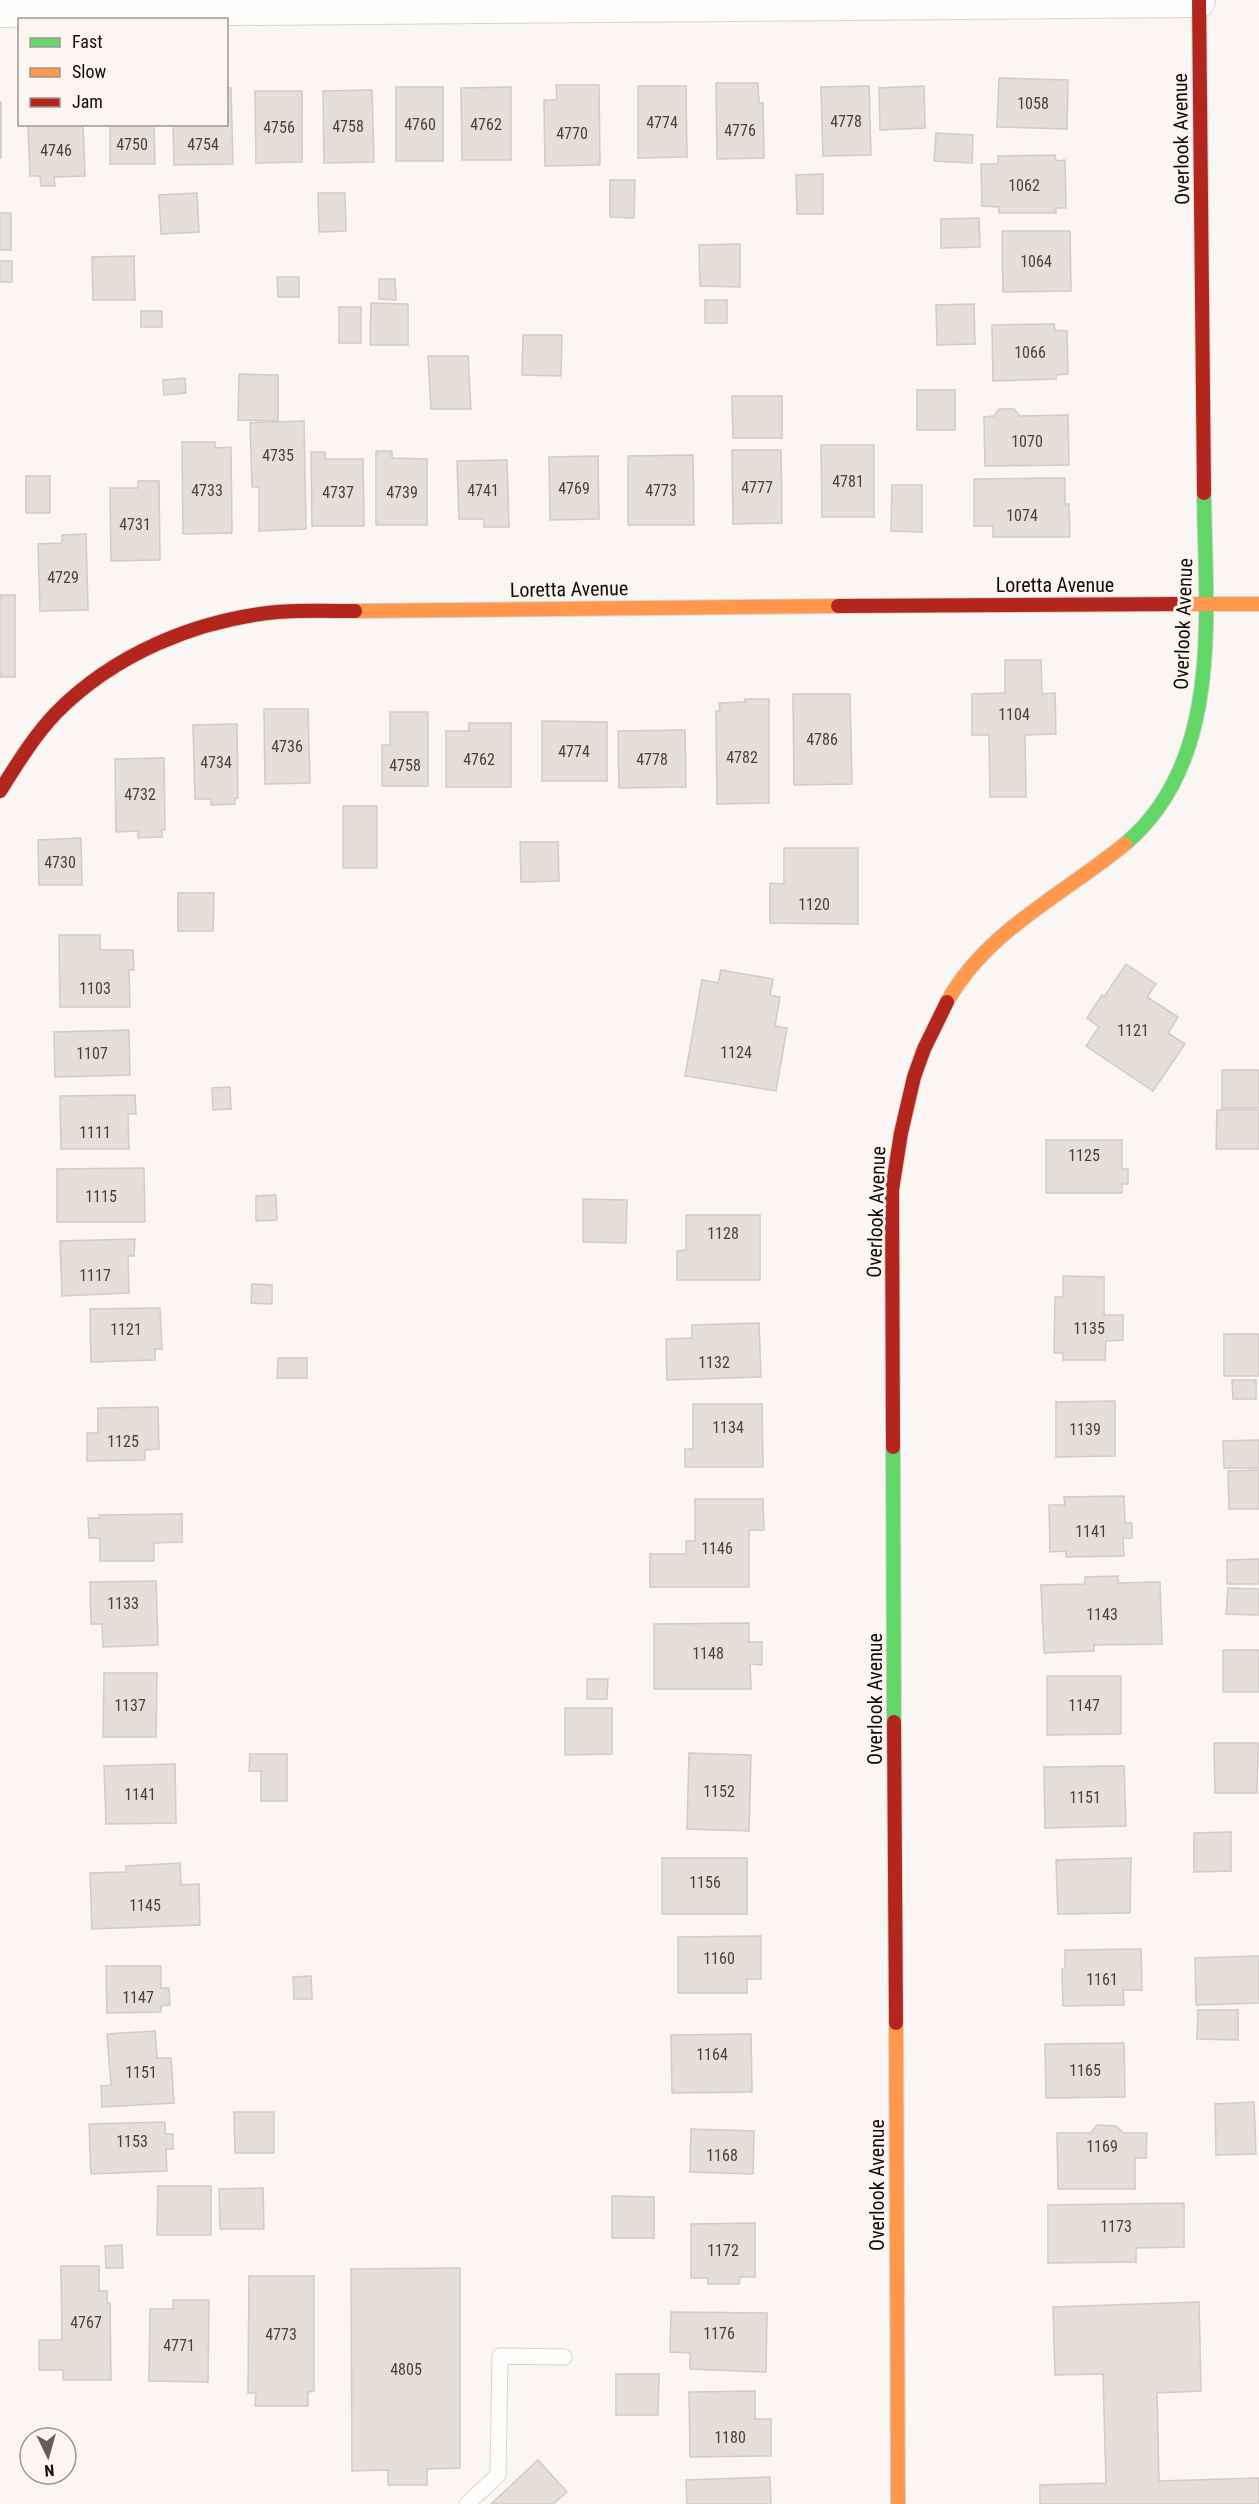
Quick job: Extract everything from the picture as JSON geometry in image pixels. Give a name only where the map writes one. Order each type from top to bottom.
[{"type":"street","points":[[0,11],[1199,0]]},
{"type":"street","name":"Overlook Avenue","points":[[898,2504],[892,1190],[899,1135],[912,1082],[941,1013],[966,974],[1005,933],[1135,837],[1164,802],[1179,775],[1194,725],[1203,683],[1205,605],[1199,0]]},
{"type":"street","name":"Loretta Avenue","points":[[0,791],[38,733],[73,697],[113,667],[175,635],[248,616],[280,612],[340,611],[1259,604]]},
{"type":"lane","points":[[467,2504],[498,2475],[500,2356],[564,2357]]},
{"type":"building","points":[[999,78],[1068,80],[1067,129],[997,127]]},
{"type":"building","points":[[716,83],[758,83],[759,103],[763,103],[764,158],[717,159]]},
{"type":"building","points":[[556,85],[599,85],[600,165],[545,166],[544,100],[557,100]]},
{"type":"building","points":[[638,86],[686,86],[687,157],[638,158]]},
{"type":"building","points":[[869,86],[871,155],[823,156],[821,87]]},
{"type":"building","points":[[924,86],[925,128],[880,130],[879,88]]},
{"type":"building","points":[[396,87],[443,87],[443,161],[396,161]]},
{"type":"building","points":[[511,87],[511,160],[462,160],[461,88]]},
{"type":"building","points":[[228,88],[231,88],[233,164],[174,165],[173,126],[228,126]]},
{"type":"building","points":[[372,90],[374,162],[324,163],[323,91]]},
{"type":"building","points":[[255,91],[302,91],[302,162],[256,163]]},
{"type":"building","points":[[1,102],[1,158],[0,158]]},
{"type":"building","points":[[28,126],[83,126],[85,176],[54,177],[55,186],[41,186],[40,176],[30,176]]},
{"type":"building","points":[[110,126],[154,126],[155,164],[110,164]]},
{"type":"building","points":[[936,133],[973,135],[972,163],[934,161]]},
{"type":"building","points":[[1055,155],[1056,161],[1065,160],[1066,208],[1056,208],[1056,213],[999,213],[999,207],[982,206],[981,164],[998,164],[998,156]]},
{"type":"building","points":[[823,174],[823,214],[797,214],[796,175]]},
{"type":"building","points":[[610,180],[635,180],[634,218],[610,217]]},
{"type":"building","points":[[197,193],[199,232],[161,234],[159,195]]},
{"type":"building","points":[[318,193],[345,193],[346,231],[319,232]]},
{"type":"building","points":[[0,213],[11,213],[11,250],[0,250]]},
{"type":"building","points":[[979,218],[980,247],[941,248],[941,219]]},
{"type":"building","points":[[1002,231],[1070,231],[1071,291],[1003,292]]},
{"type":"building","points":[[740,244],[740,287],[700,286],[699,245]]},
{"type":"building","points":[[134,256],[135,300],[93,300],[92,257]]},
{"type":"building","points":[[0,261],[12,261],[12,282],[0,282]]},
{"type":"building","points":[[277,277],[299,277],[299,297],[278,297]]},
{"type":"building","points":[[379,279],[395,279],[396,300],[379,299]]},
{"type":"building","points":[[705,300],[727,300],[727,323],[705,323]]},
{"type":"building","points":[[371,303],[408,304],[408,345],[370,345]]},
{"type":"building","points":[[974,304],[975,344],[937,345],[936,305]]},
{"type":"building","points":[[339,307],[361,307],[361,343],[339,343]]},
{"type":"building","points":[[141,311],[162,311],[162,327],[141,327]]},
{"type":"building","points":[[1054,324],[1055,330],[1067,331],[1068,374],[1056,375],[1056,379],[993,381],[992,325]]},
{"type":"building","points":[[523,335],[562,335],[561,376],[522,375]]},
{"type":"building","points":[[428,356],[468,356],[471,409],[431,409]]},
{"type":"building","points":[[239,374],[278,375],[278,421],[238,420]]},
{"type":"building","points":[[185,378],[186,393],[164,395],[163,380]]},
{"type":"building","points":[[917,390],[955,390],[955,430],[917,430]]},
{"type":"building","points":[[732,396],[782,396],[782,438],[733,438]]},
{"type":"building","points":[[999,409],[1014,409],[1020,416],[1068,415],[1069,465],[985,466],[984,417],[994,416]]},
{"type":"building","points":[[304,421],[306,529],[259,531],[259,487],[252,487],[250,423]]},
{"type":"building","points":[[182,442],[215,442],[215,448],[231,447],[232,533],[183,534]]},
{"type":"building","points":[[821,445],[874,445],[874,517],[822,517]]},
{"type":"building","points":[[732,450],[781,450],[782,523],[733,524]]},
{"type":"building","points":[[376,451],[392,451],[392,458],[427,459],[427,525],[376,525]]},
{"type":"building","points":[[311,452],[325,452],[325,459],[363,459],[364,526],[312,526]]},
{"type":"building","points":[[693,455],[694,525],[628,525],[628,456]]},
{"type":"building","points":[[598,456],[599,519],[550,520],[549,457]]},
{"type":"building","points":[[507,460],[509,527],[484,527],[484,519],[459,519],[457,461]]},
{"type":"building","points":[[26,476],[50,476],[50,513],[26,513]]},
{"type":"building","points":[[1065,478],[1065,504],[1069,504],[1070,537],[993,537],[993,526],[974,526],[974,479]]},
{"type":"building","points":[[138,481],[159,481],[160,560],[111,561],[110,488],[138,488]]},
{"type":"building","points":[[892,485],[922,485],[922,532],[891,531]]},
{"type":"building","points":[[86,534],[88,610],[40,611],[38,544],[62,543],[62,535]]},
{"type":"building","points":[[0,595],[15,595],[15,677],[0,677]]},
{"type":"building","points":[[1005,660],[1041,660],[1042,694],[1055,693],[1056,734],[1025,735],[1026,797],[990,797],[989,735],[972,735],[972,694],[1005,693]]},
{"type":"building","points":[[793,694],[850,694],[852,784],[794,785]]},
{"type":"building","points":[[745,699],[769,699],[769,803],[717,804],[716,711],[720,711],[719,703],[745,702]]},
{"type":"building","points":[[264,709],[308,709],[310,783],[265,784]]},
{"type":"building","points":[[390,712],[428,712],[428,786],[382,786],[382,745],[390,745]]},
{"type":"building","points":[[542,721],[607,722],[607,781],[542,781]]},
{"type":"building","points":[[469,723],[511,723],[511,787],[446,787],[446,731],[469,731]]},
{"type":"building","points":[[237,724],[238,798],[235,799],[235,804],[211,805],[211,799],[195,799],[193,725]]},
{"type":"building","points":[[685,730],[686,787],[619,788],[618,731]]},
{"type":"building","points":[[164,758],[165,830],[162,830],[162,837],[138,838],[138,831],[116,832],[115,759]]},
{"type":"building","points":[[343,806],[377,806],[377,868],[343,868]]},
{"type":"building","points":[[81,838],[82,885],[39,885],[38,840]]},
{"type":"building","points":[[520,842],[558,842],[559,881],[521,882]]},
{"type":"building","points":[[784,848],[858,848],[858,924],[770,923],[770,883],[784,884]]},
{"type":"building","points":[[178,893],[214,893],[213,931],[178,931]]},
{"type":"building","points":[[59,935],[100,935],[100,950],[133,950],[134,970],[129,970],[130,1007],[60,1007]]},
{"type":"building","points":[[1126,964],[1156,984],[1147,997],[1178,1017],[1168,1033],[1185,1044],[1153,1091],[1086,1046],[1099,1027],[1087,1018]]},
{"type":"building","points":[[721,970],[773,979],[770,995],[780,997],[775,1026],[787,1028],[776,1091],[685,1076],[702,980],[718,983]]},
{"type":"building","points":[[129,1030],[130,1075],[55,1077],[54,1032]]},
{"type":"building","points":[[1222,1070],[1259,1070],[1259,1108],[1222,1108]]},
{"type":"building","points":[[230,1087],[231,1109],[213,1110],[212,1088]]},
{"type":"building","points":[[135,1095],[136,1114],[128,1114],[129,1149],[61,1149],[60,1096]]},
{"type":"building","points":[[1217,1110],[1259,1110],[1259,1149],[1216,1149]]},
{"type":"building","points":[[1046,1140],[1122,1140],[1122,1169],[1128,1169],[1128,1184],[1122,1184],[1122,1193],[1046,1193]]},
{"type":"building","points":[[144,1168],[145,1222],[57,1222],[57,1169]]},
{"type":"building","points":[[276,1195],[277,1220],[256,1221],[256,1196]]},
{"type":"building","points":[[583,1199],[627,1200],[626,1243],[583,1242]]},
{"type":"building","points":[[686,1215],[760,1215],[760,1280],[677,1280],[677,1251],[686,1250]]},
{"type":"building","points":[[135,1239],[134,1256],[128,1256],[129,1293],[62,1296],[60,1241]]},
{"type":"building","points":[[1063,1276],[1104,1277],[1104,1315],[1123,1315],[1123,1340],[1106,1341],[1105,1360],[1063,1360],[1063,1353],[1054,1353],[1055,1297],[1063,1297]]},
{"type":"building","points":[[252,1284],[272,1285],[272,1304],[251,1303]]},
{"type":"building","points":[[160,1308],[162,1349],[155,1349],[155,1360],[91,1362],[90,1309]]},
{"type":"building","points":[[759,1323],[761,1377],[667,1380],[666,1339],[692,1338],[692,1325]]},
{"type":"building","points":[[1224,1334],[1259,1334],[1259,1376],[1224,1376]]},
{"type":"building","points":[[278,1358],[307,1358],[307,1378],[277,1378]]},
{"type":"building","points":[[1232,1380],[1256,1380],[1256,1399],[1233,1399]]},
{"type":"building","points":[[1115,1401],[1115,1456],[1056,1457],[1056,1402]]},
{"type":"building","points":[[693,1404],[762,1404],[763,1467],[685,1467],[685,1449],[693,1449]]},
{"type":"building","points":[[158,1407],[159,1449],[145,1450],[145,1460],[87,1461],[87,1433],[98,1433],[98,1408]]},
{"type":"building","points":[[1259,1440],[1259,1468],[1224,1468],[1223,1441]]},
{"type":"building","points":[[1259,1470],[1259,1509],[1229,1509],[1228,1471]]},
{"type":"building","points":[[1124,1496],[1125,1523],[1132,1523],[1132,1538],[1123,1538],[1124,1556],[1066,1557],[1066,1551],[1050,1552],[1049,1505],[1065,1505],[1064,1497]]},
{"type":"building","points":[[695,1499],[763,1499],[764,1530],[749,1530],[749,1587],[650,1587],[650,1554],[686,1554],[686,1541],[695,1541]]},
{"type":"building","points":[[182,1514],[182,1542],[154,1543],[154,1561],[100,1561],[100,1538],[89,1538],[88,1518],[100,1518],[99,1515]]},
{"type":"building","points":[[1259,1559],[1259,1584],[1227,1584],[1227,1560]]},
{"type":"building","points":[[1118,1576],[1118,1583],[1160,1582],[1162,1644],[1094,1645],[1094,1651],[1044,1653],[1041,1585],[1085,1584],[1085,1577]]},
{"type":"building","points":[[156,1581],[158,1645],[103,1647],[102,1624],[91,1624],[90,1582]]},
{"type":"building","points":[[1228,1588],[1259,1589],[1259,1615],[1226,1614]]},
{"type":"building","points":[[749,1623],[749,1642],[762,1642],[762,1665],[750,1664],[751,1689],[654,1689],[654,1624]]},
{"type":"building","points":[[1223,1650],[1259,1650],[1259,1692],[1223,1692]]},
{"type":"building","points":[[104,1673],[157,1673],[156,1737],[103,1737]]},
{"type":"building","points":[[1047,1676],[1121,1676],[1121,1734],[1047,1735]]},
{"type":"building","points":[[587,1679],[608,1679],[607,1699],[587,1699]]},
{"type":"building","points":[[565,1708],[612,1708],[612,1754],[565,1755]]},
{"type":"building","points":[[1214,1743],[1258,1743],[1257,1793],[1215,1793]]},
{"type":"building","points":[[689,1753],[751,1755],[749,1831],[687,1829]]},
{"type":"building","points":[[250,1754],[287,1754],[287,1801],[261,1801],[261,1771],[249,1771]]},
{"type":"building","points":[[175,1764],[176,1823],[106,1824],[104,1766]]},
{"type":"building","points":[[1124,1766],[1126,1826],[1045,1828],[1044,1767]]},
{"type":"building","points":[[1231,1832],[1231,1871],[1194,1872],[1194,1833]]},
{"type":"building","points":[[662,1858],[747,1858],[747,1914],[662,1914]]},
{"type":"building","points":[[1131,1858],[1130,1913],[1058,1914],[1056,1860]]},
{"type":"building","points":[[180,1863],[181,1885],[199,1884],[200,1925],[92,1929],[90,1873],[126,1872],[126,1866]]},
{"type":"building","points":[[761,1936],[761,1979],[747,1979],[747,1993],[678,1993],[678,1937]]},
{"type":"building","points":[[1141,1949],[1142,1990],[1123,1990],[1124,2005],[1063,2006],[1062,1969],[1065,1968],[1065,1950]]},
{"type":"building","points":[[1259,1956],[1259,2003],[1196,2005],[1195,1958]]},
{"type":"building","points":[[106,1966],[161,1966],[161,1988],[169,1988],[170,2005],[161,2006],[161,2012],[107,2013]]},
{"type":"building","points":[[311,1976],[312,1999],[294,1999],[293,1977]]},
{"type":"building","points":[[1198,2010],[1238,2010],[1238,2040],[1197,2039]]},
{"type":"building","points":[[155,2031],[157,2058],[171,2058],[174,2103],[102,2107],[101,2086],[111,2085],[107,2034]]},
{"type":"building","points":[[751,2034],[752,2092],[672,2093],[671,2035]]},
{"type":"building","points":[[1124,2043],[1125,2097],[1046,2098],[1045,2044]]},
{"type":"building","points":[[1254,2102],[1256,2154],[1216,2155],[1215,2104]]},
{"type":"building","points":[[234,2112],[274,2112],[274,2153],[235,2153]]},
{"type":"building","points":[[165,2122],[165,2134],[173,2134],[173,2149],[166,2149],[167,2171],[91,2174],[89,2124]]},
{"type":"building","points":[[1097,2125],[1116,2126],[1124,2133],[1147,2133],[1146,2158],[1135,2158],[1135,2189],[1058,2189],[1057,2133],[1091,2133]]},
{"type":"building","points":[[691,2129],[754,2131],[753,2174],[690,2172]]},
{"type":"building","points":[[158,2186],[211,2186],[211,2235],[157,2235]]},
{"type":"building","points":[[263,2188],[264,2229],[220,2229],[219,2189]]},
{"type":"building","points":[[612,2196],[654,2197],[654,2238],[612,2238]]},
{"type":"building","points":[[1184,2203],[1184,2247],[1136,2248],[1136,2262],[1048,2263],[1048,2205]]},
{"type":"building","points":[[755,2223],[755,2277],[740,2277],[739,2284],[708,2284],[708,2278],[691,2278],[691,2224]]},
{"type":"building","points":[[122,2245],[123,2268],[106,2268],[105,2246]]},
{"type":"building","points":[[61,2266],[99,2266],[99,2291],[107,2291],[107,2303],[110,2303],[111,2380],[63,2380],[63,2370],[39,2370],[39,2340],[62,2340]]},
{"type":"building","points":[[460,2268],[460,2468],[427,2469],[427,2485],[388,2485],[388,2470],[352,2471],[351,2269]]},
{"type":"building","points":[[249,2276],[314,2276],[314,2391],[308,2392],[308,2406],[255,2406],[256,2393],[248,2393]]},
{"type":"building","points":[[173,2300],[209,2300],[208,2382],[149,2381],[150,2309],[173,2309]]},
{"type":"building","points":[[1199,2302],[1201,2391],[1157,2393],[1159,2481],[1259,2478],[1259,2504],[1040,2504],[1040,2485],[1106,2483],[1103,2374],[1055,2375],[1053,2307]]},
{"type":"building","points":[[671,2312],[767,2313],[766,2372],[690,2369],[690,2353],[670,2352]]},
{"type":"building","points":[[616,2374],[659,2374],[658,2415],[616,2415]]},
{"type":"building","points":[[755,2391],[755,2419],[771,2419],[771,2456],[690,2457],[689,2392]]},
{"type":"building","points":[[538,2460],[567,2492],[553,2504],[491,2504]]},
{"type":"building","points":[[770,2477],[771,2504],[687,2504],[686,2480]]},
{"type":"traffic: fast","points":[[1125,844],[1157,810],[1180,770],[1194,727],[1202,681],[1206,633],[1204,493]]},
{"type":"traffic: fast","points":[[893,1447],[894,1722]]},
{"type":"traffic: slow","points":[[1180,604],[1259,604]]},
{"type":"traffic: slow","points":[[355,611],[838,606]]},
{"type":"traffic: slow","points":[[947,1002],[963,977],[1004,934],[1125,844]]},
{"type":"traffic: slow","points":[[896,2023],[898,2504]]},
{"type":"traffic: jam","points":[[1199,0],[1204,493]]},
{"type":"traffic: jam","points":[[838,606],[1180,604]]},
{"type":"traffic: jam","points":[[0,791],[33,741],[56,713],[104,673],[130,657],[187,632],[247,616],[287,611],[355,611]]},
{"type":"traffic: jam","points":[[893,1447],[892,1190],[901,1133],[914,1077],[924,1049],[947,1002]]},
{"type":"traffic: jam","points":[[894,1722],[896,2023]]}]
